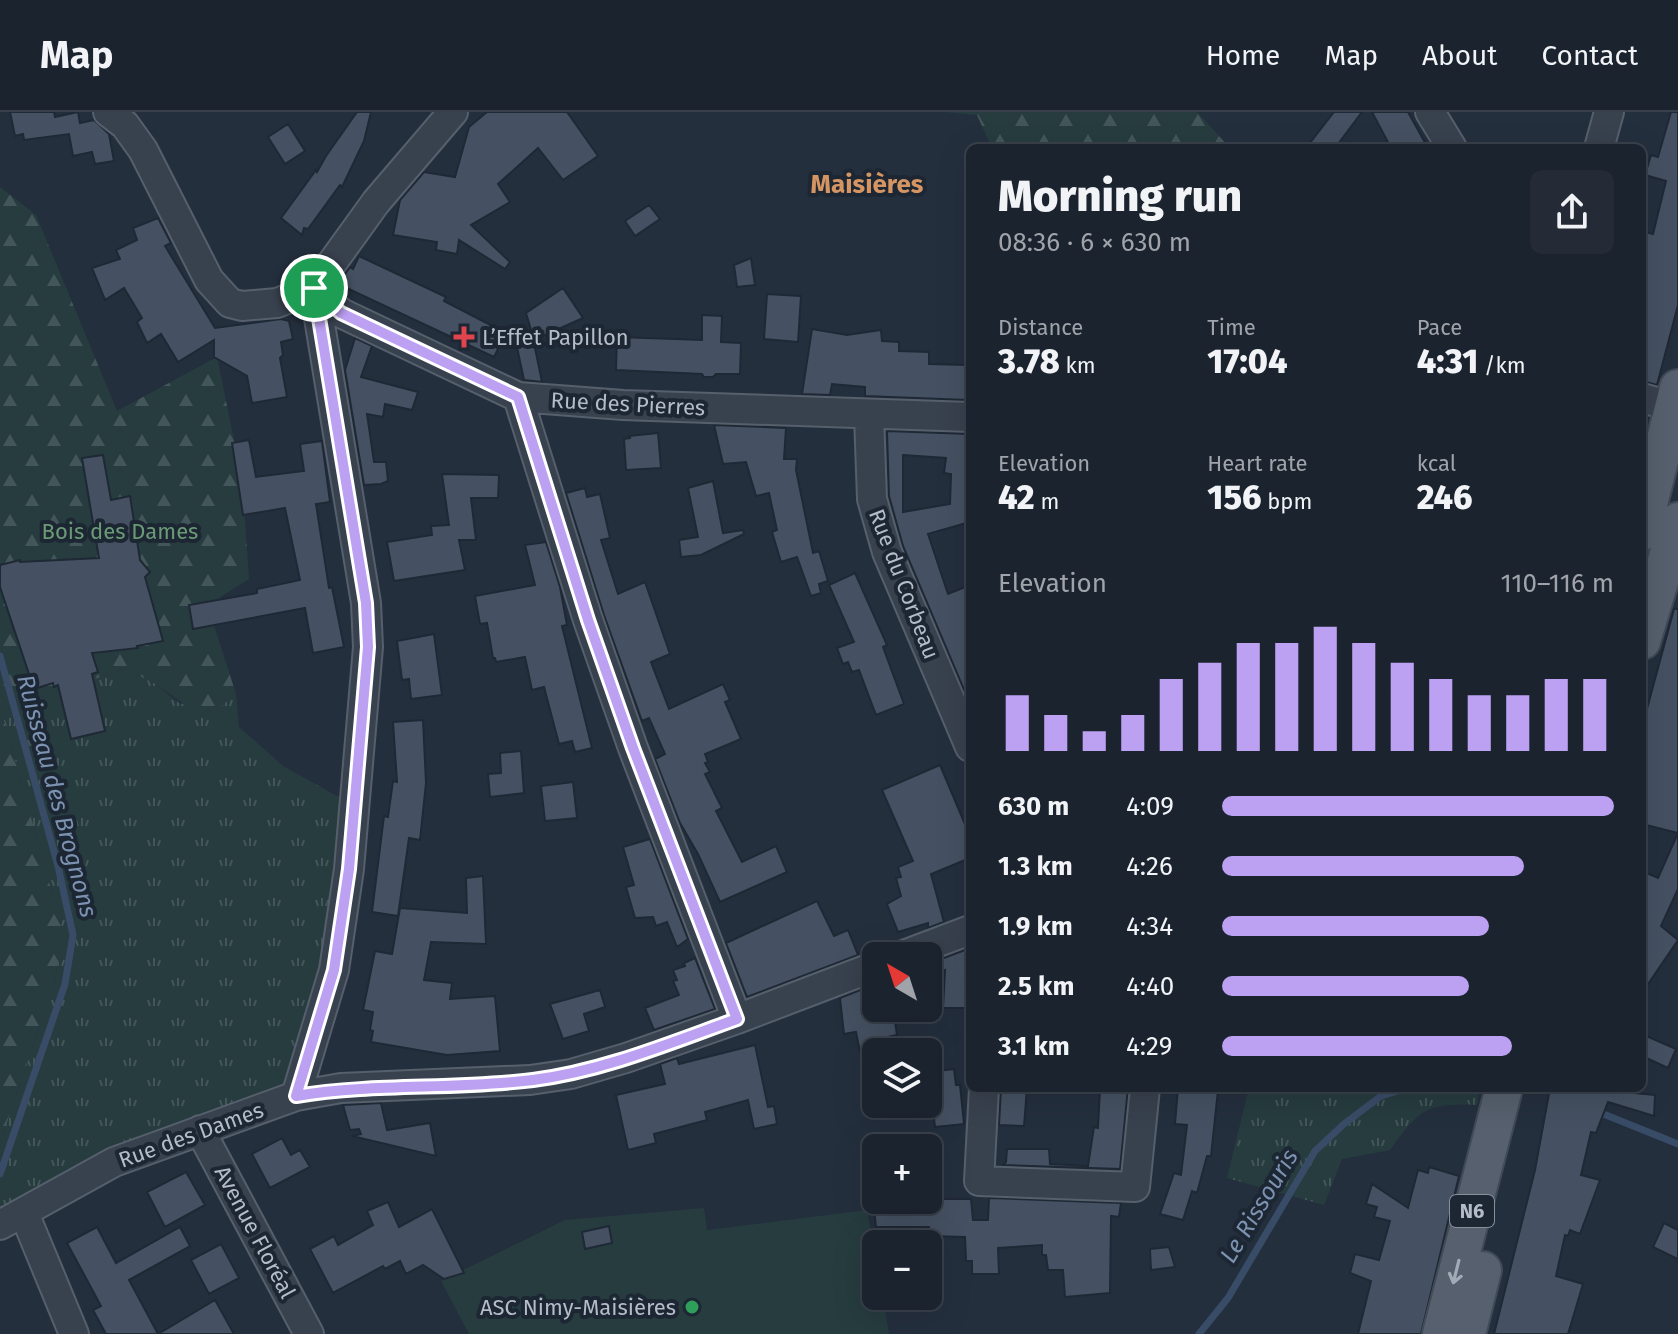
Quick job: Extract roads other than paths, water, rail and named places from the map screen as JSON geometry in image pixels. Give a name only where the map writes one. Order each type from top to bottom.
[{"type":"main road","points":[[1646,516],[1660,462],[1668,400]]},
{"type":"main road","points":[[1646,630],[1671,563],[1678,521]]},
{"type":"main road","name":"N6","points":[[1441,1334],[1503,1092]]},
{"type":"main road","name":"N6","points":[[1467,1334],[1527,1092]]},
{"type":"street","points":[[108,112],[125,125],[143,150],[209,280],[230,303],[242,306],[277,303],[314,288],[376,202],[453,112]]},
{"type":"street","points":[[1430,112],[1450,144]]},
{"type":"street","points":[[1600,144],[1609,112]]},
{"type":"street","points":[[296,1096],[334,970],[349,869],[368,647],[366,603],[314,288]]},
{"type":"street","name":"Rue des Pierres","points":[[314,288],[341,313],[518,397],[623,405],[966,417]]},
{"type":"street","points":[[518,397],[588,620],[633,748],[737,1019]]},
{"type":"street","name":"Rue du Corbeau","points":[[869,415],[872,499],[887,552],[966,738]]},
{"type":"street","points":[[938,942],[966,932]]},
{"type":"street","name":"Rue des Dames","points":[[12,1219],[114,1162],[296,1096],[341,1088],[515,1081],[571,1074],[737,1019],[862,971]]},
{"type":"street","points":[[984,1092],[979,1181],[1135,1187],[1145,1092]]},
{"type":"street","name":"Avenue Floréal","points":[[200,1130],[309,1334]]},
{"type":"street","points":[[12,1219],[74,1334]]},
{"type":"waterway","name":"Ruisseau des Brognons","points":[[0,656],[58,866],[73,935],[65,984],[0,1174]]},
{"type":"waterway","name":"Le Rissouris","points":[[1199,1334],[1228,1298],[1315,1151],[1381,1096],[1394,1092]]},
{"type":"waterway","points":[[1596,1111],[1678,1144]]},
{"type":"place","name":"L’Effet Papillon","points":[[464,337]]},
{"type":"place","name":"ASC Nimy-Maisières","points":[[692,1307]]},
{"type":"district","name":"Maisières","points":[[867,184]]},
{"type":"park label","name":"Bois des Dames","points":[[120,531]]}]
